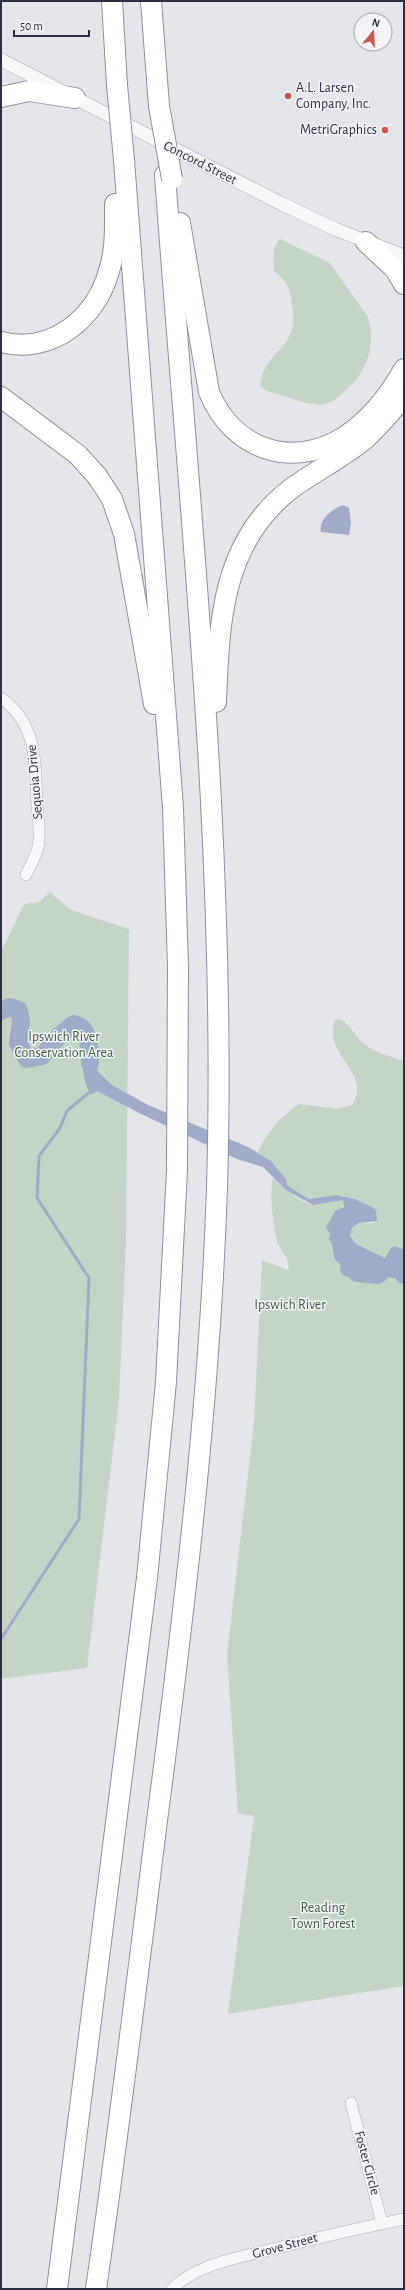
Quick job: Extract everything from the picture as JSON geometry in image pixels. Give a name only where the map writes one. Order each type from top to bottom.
[{"type":"highway","points":[[56,2289],[132,1706],[158,1475],[174,1257],[178,1115],[178,960],[173,808],[120,159],[112,1]]},
{"type":"highway","points":[[96,2289],[166,1753],[198,1483],[212,1294],[217,1152],[218,1009],[212,808],[168,177],[159,106],[151,1]]},
{"type":"highway","points":[[1,97],[30,91],[75,98]]},
{"type":"highway","points":[[1,342],[27,344],[50,339],[76,325],[95,303],[110,271],[113,253],[120,159]]},
{"type":"highway","points":[[168,177],[209,392],[218,412],[232,429],[260,447],[279,452],[302,452],[326,446],[345,436],[370,415],[384,400],[404,369]]},
{"type":"highway","points":[[366,242],[395,269],[404,284]]},
{"type":"highway","points":[[212,808],[220,625],[227,590],[241,550],[256,525],[274,504],[292,488],[364,439],[404,396]]},
{"type":"highway","points":[[1,397],[85,462],[103,483],[116,508],[132,575],[173,808]]},
{"type":"street","name":"Concord Street","points":[[1,60],[280,203],[366,242],[404,256]]},
{"type":"street","name":"Sequoia Drive","points":[[1,698],[11,706],[23,720],[29,731],[34,749],[39,840],[37,851],[26,875]]},
{"type":"street","name":"Foster Circle","points":[[351,2103],[382,2223]]},
{"type":"street","name":"Grove Street","points":[[172,2289],[183,2279],[210,2266],[327,2235],[404,2219]]},
{"type":"green space","points":[[280,239],[330,263],[368,317],[371,337],[365,365],[354,382],[337,398],[328,403],[314,404],[304,402],[271,392],[260,385],[263,372],[268,363],[287,340],[292,331],[293,320],[289,289],[286,282],[274,270],[275,249],[277,242]]},
{"type":"green space","name":"Ipswich River Conservation Area","points":[[50,892],[71,910],[129,929],[126,1242],[119,1400],[87,1668],[1,1679],[1,952],[24,904],[39,902]]},
{"type":"green space","points":[[338,1019],[345,1022],[365,1045],[381,1053],[404,1061],[404,1249],[395,1246],[391,1248],[385,1259],[356,1244],[350,1236],[352,1228],[360,1223],[375,1223],[372,1207],[355,1199],[340,1195],[309,1199],[287,1185],[283,1175],[258,1153],[265,1139],[275,1126],[286,1114],[299,1104],[338,1109],[352,1105],[356,1096],[357,1086],[355,1078],[335,1045],[333,1037],[334,1021]]},
{"type":"green space","name":"Reading Town Forest","points":[[273,1178],[291,1193],[307,1203],[315,1204],[336,1200],[345,1201],[329,1239],[337,1254],[343,1255],[350,1260],[348,1267],[353,1267],[355,1262],[361,1264],[358,1269],[373,1275],[382,1272],[386,1267],[401,1271],[404,1275],[404,1986],[228,2014],[254,1816],[238,1813],[227,1655],[254,1422],[262,1260],[288,1270],[286,1256],[277,1242],[275,1231],[271,1199]]},
{"type":"water","points":[[343,505],[349,508],[351,523],[349,535],[321,532],[324,519],[334,509]]},
{"type":"water","points":[[85,1039],[94,1040],[98,1072],[112,1085],[148,1105],[248,1147],[271,1161],[286,1179],[287,1185],[309,1199],[337,1195],[355,1199],[372,1207],[376,1210],[377,1221],[359,1223],[352,1228],[350,1236],[356,1244],[385,1258],[394,1246],[404,1249],[404,1275],[401,1271],[386,1267],[378,1275],[368,1273],[363,1275],[357,1273],[361,1264],[355,1262],[352,1268],[349,1268],[350,1260],[343,1255],[337,1254],[329,1239],[330,1234],[326,1227],[335,1211],[344,1207],[343,1200],[313,1205],[286,1190],[263,1167],[237,1159],[139,1113],[97,1091],[91,1095],[85,1082],[83,1068]]},
{"type":"waterway","name":"Ipswich River","points":[[1,1011],[10,1007],[19,1010],[21,1022],[18,1043],[27,1059],[42,1056],[60,1035],[74,1024],[80,1026],[84,1030],[88,1040],[90,1063]]},
{"type":"waterway","points":[[1,1639],[79,1519],[89,1278],[37,1198],[39,1156],[60,1128],[67,1111],[92,1090]]},
{"type":"waterway","name":"Ipswich River","points":[[341,1243],[343,1255],[350,1260],[349,1268],[352,1268],[355,1262],[361,1264],[357,1273],[378,1275],[386,1267],[402,1271],[404,1275]]},
{"type":"place","name":"A.L. Larsen Company, Inc.","points":[[288,96]]},
{"type":"place","name":"MetriGraphics","points":[[385,130]]}]
